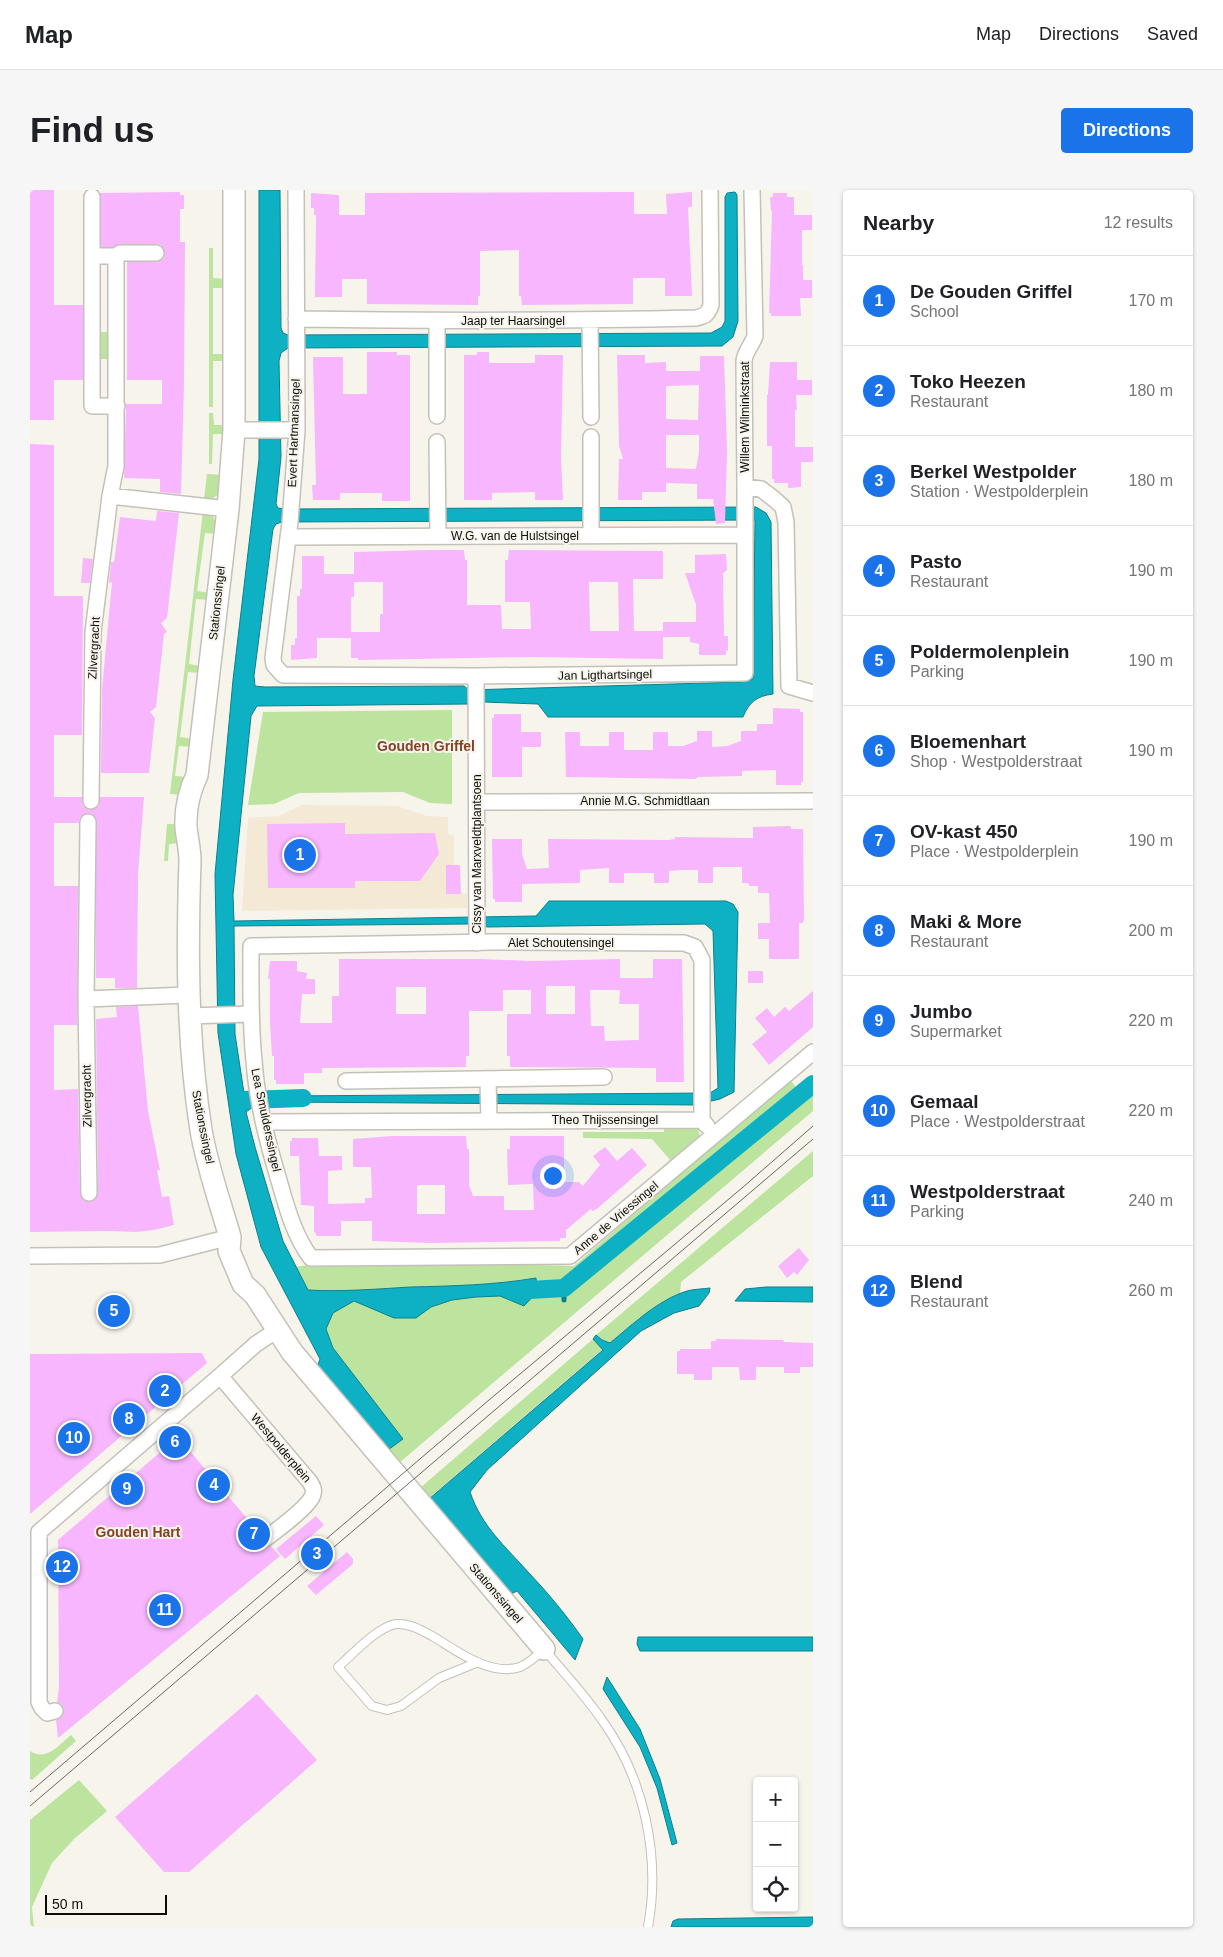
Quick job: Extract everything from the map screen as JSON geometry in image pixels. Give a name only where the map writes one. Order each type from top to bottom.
[{"type":"street","name":"Stationssingel","points":[[234,190],[234,430],[228,509],[197,775],[190,789],[186,810],[190,854],[187,935],[189,1006],[193,1065],[202,1132],[230,1236],[229,1251],[243,1284],[255,1295],[277,1330],[305,1368],[544,1649]]},
{"type":"street","name":"Evert Hartmansingel","points":[[279,672],[272,658],[289,523],[290,430],[296,342],[296,190]]},
{"type":"street","name":"Jaap ter Haarsingel","points":[[296,318],[437,335],[590,334],[696,318],[709,312],[711,305],[710,190]]},
{"type":"street","name":"Willem Wilminkstraat","points":[[752,190],[755,336],[747,350],[744,361],[744,487],[761,489],[783,507],[786,522],[789,686],[813,693]]},
{"type":"street","points":[[92,197],[92,406],[117,406]]},
{"type":"street","points":[[92,256],[156,252]]},
{"type":"street","name":"Zilvergracht","points":[[91,801],[93,632],[110,496],[116,466],[116,256]]},
{"type":"street","points":[[590,334],[591,417]]},
{"type":"street","points":[[437,335],[437,416]]},
{"type":"street","points":[[234,430],[290,430]]},
{"type":"street","points":[[591,437],[591,522]]},
{"type":"street","points":[[437,442],[438,522]]},
{"type":"street","name":"Jan Ligthartsingel","points":[[279,672],[289,676],[476,690],[745,673],[744,487]]},
{"type":"street","points":[[110,496],[228,509]]},
{"type":"street","name":"W.G. van de Hulstsingel","points":[[289,523],[744,521]]},
{"type":"street","name":"Cissy van Marxveldtplantsoen","points":[[476,690],[477,929]]},
{"type":"street","name":"Annie M.G. Schmidtlaan","points":[[477,802],[813,801]]},
{"type":"street","name":"Zilvergracht","points":[[88,822],[86,999],[89,1193]]},
{"type":"street","name":"Alet Schoutensingel","points":[[251,946],[477,929],[684,943],[695,947],[702,960],[702,1113]]},
{"type":"street","name":"Lea Smulderssingel","points":[[251,946],[243,1014],[254,1063],[259,1100],[285,1202],[302,1246],[311,1258]]},
{"type":"street","points":[[86,999],[189,1006],[213,1015],[243,1014]]},
{"type":"street","name":"Anne de Vriessingel","points":[[311,1258],[570,1256],[813,1052]]},
{"type":"street","name":"Theo Thijssensingel","points":[[264,1122],[488,1099],[604,1077]]},
{"type":"street","name":"Theo Thijssensingel","points":[[346,1081],[488,1099],[702,1113]]},
{"type":"street","points":[[702,1113],[715,1135]]},
{"type":"street","points":[[30,1256],[160,1255],[230,1236]]},
{"type":"street","points":[[55,1712],[48,1713],[39,1702],[34,1608],[39,1532],[256,1344],[277,1330]]},
{"type":"street","name":"Westpolderplein","points":[[220,1376],[314,1489],[313,1496],[307,1504],[265,1539]]},
{"type":"lane","points":[[478,1662],[439,1678],[401,1706],[386,1710],[372,1706],[338,1667],[372,1638],[395,1624],[408,1625],[420,1630],[478,1662],[493,1667],[510,1669],[527,1663],[544,1649]]},
{"type":"lane","name":"Stationssingel","points":[[544,1649],[602,1720],[625,1758],[639,1796],[650,1839],[653,1878],[648,1927]]},
{"type":"shaded area","points":[[302,805],[397,806],[427,816],[448,817],[448,834],[454,835],[454,893],[467,894],[467,908],[242,911],[248,818],[279,816]]},
{"type":"green space","points":[[209,248],[213,248],[213,278],[226,279],[226,288],[213,288],[213,354],[226,354],[226,361],[213,361],[213,407],[209,407]]},
{"type":"green space","points":[[97,332],[112,332],[112,359],[98,359]]},
{"type":"green space","points":[[209,413],[213,413],[214,425],[226,425],[225,434],[213,434],[212,464],[209,464]]},
{"type":"green space","points":[[207,474],[224,475],[217,496],[204,499]]},
{"type":"green space","points":[[203,511],[208,512],[213,517],[217,534],[205,533],[197,591],[210,593],[209,600],[196,599],[189,664],[201,666],[200,673],[188,672],[180,737],[193,739],[192,747],[179,746],[175,776],[188,777],[183,795],[170,794]]},
{"type":"green space","points":[[452,710],[452,804],[430,803],[403,792],[299,793],[274,804],[248,805],[263,712]]},
{"type":"green space","points":[[167,824],[181,824],[182,843],[169,844],[168,861],[164,861]]},
{"type":"green space","points":[[813,1077],[813,1111],[399,1463],[388,1450],[402,1439],[333,1348],[295,1267],[314,1264],[430,1262],[574,1266],[789,1079],[798,1089]]},
{"type":"green space","points":[[664,1126],[694,1126],[698,1129],[700,1136],[697,1141],[646,1184],[645,1182],[670,1160],[652,1139],[583,1138],[583,1132],[664,1132]]},
{"type":"green space","points":[[813,1151],[813,1176],[681,1282],[680,1294],[640,1317],[610,1343],[596,1335]]},
{"type":"green space","points":[[593,1339],[603,1349],[429,1498],[420,1488]]},
{"type":"green space","points":[[71,1735],[76,1741],[32,1780],[30,1779],[30,1751],[41,1755],[47,1753]]},
{"type":"green space","points":[[79,1780],[107,1811],[74,1839],[52,1863],[32,1907],[34,1927],[30,1927],[30,1820]]},
{"type":"water","points":[[259,190],[280,190],[281,328],[283,333],[288,335],[711,333],[722,327],[725,321],[725,197],[727,193],[735,192],[737,195],[738,321],[733,337],[722,346],[288,348],[281,353],[279,361],[281,457],[276,504],[278,508],[756,507],[766,513],[771,522],[773,694],[762,696],[754,701],[748,707],[743,717],[548,717],[538,704],[484,702],[469,704],[257,706],[251,716],[233,895],[234,921],[536,916],[549,901],[726,901],[733,904],[738,912],[734,1092],[720,1099],[694,1105],[281,1102],[278,1096],[710,1093],[718,1088],[713,931],[705,924],[488,927],[469,924],[234,926],[235,1034],[244,1093],[251,1095],[253,1107],[246,1112],[283,1241],[308,1290],[474,1285],[536,1278],[537,1292],[524,1306],[500,1296],[476,1297],[452,1300],[431,1307],[416,1318],[394,1318],[354,1301],[333,1313],[326,1329],[333,1348],[403,1439],[388,1450],[317,1367],[320,1359],[261,1247],[236,1154],[218,1033],[215,874],[233,680],[259,459]],"holes":[[[755,520],[753,679],[740,682],[469,690],[464,686],[255,686],[254,676],[273,529],[276,524],[282,522]]]},
{"type":"water","points":[[813,1287],[813,1302],[735,1301],[745,1289]]},
{"type":"water","points":[[710,1288],[709,1293],[699,1306],[674,1313],[641,1331],[487,1470],[470,1492],[481,1516],[488,1526],[550,1597],[583,1639],[575,1660],[517,1591],[511,1594],[429,1499],[603,1350],[593,1339],[596,1335],[610,1343],[646,1313],[666,1300],[687,1291]]},
{"type":"water","points":[[638,1637],[813,1637],[813,1651],[640,1651],[637,1644]]},
{"type":"water","points":[[607,1677],[640,1729],[660,1779],[677,1843],[672,1845],[657,1788],[640,1747],[603,1689]]},
{"type":"water","points":[[813,1917],[813,1927],[671,1927],[673,1921],[678,1919]]},
{"type":"building","points":[[30,190],[54,190],[54,305],[83,305],[83,380],[54,380],[54,420],[30,420]]},
{"type":"building","points":[[180,192],[180,195],[184,195],[184,209],[180,209],[180,242],[185,242],[181,494],[160,492],[160,479],[124,478],[126,404],[162,404],[162,380],[127,380],[127,262],[156,262],[164,258],[165,253],[161,245],[156,244],[120,244],[113,247],[101,247],[100,193]]},
{"type":"building","points":[[634,192],[634,214],[667,214],[666,194],[692,192],[692,207],[688,207],[692,296],[665,296],[665,278],[633,278],[633,304],[522,305],[521,296],[519,296],[519,250],[480,251],[480,296],[478,296],[478,305],[367,304],[367,279],[342,279],[342,297],[315,297],[316,215],[314,215],[314,208],[311,208],[311,193],[339,195],[339,215],[365,215],[365,193]]},
{"type":"building","points":[[773,193],[787,193],[787,197],[794,197],[794,215],[812,215],[812,230],[802,230],[802,265],[803,280],[812,280],[812,298],[800,298],[801,316],[771,316],[771,313],[769,313],[772,211],[770,197],[773,197]]},
{"type":"building","points":[[367,352],[397,352],[397,355],[410,355],[410,501],[382,501],[382,493],[340,493],[340,500],[313,500],[312,485],[316,485],[313,357],[343,357],[343,394],[367,394]]},
{"type":"building","points":[[477,352],[489,352],[489,363],[535,363],[535,355],[563,355],[561,459],[563,500],[535,500],[535,492],[492,493],[492,500],[464,500],[464,355],[477,355]]},
{"type":"building","points":[[617,355],[645,355],[645,363],[666,362],[666,371],[700,371],[700,356],[724,356],[727,451],[725,523],[716,524],[713,499],[697,499],[697,484],[666,483],[666,492],[642,492],[642,500],[618,500],[619,459],[623,459],[619,446]],"holes":[[[699,385],[698,420],[666,419],[666,386]],[[666,435],[699,435],[696,469],[666,468]]]},
{"type":"building","points":[[770,362],[797,362],[797,380],[812,380],[812,395],[796,395],[795,447],[813,447],[813,462],[801,462],[801,487],[788,488],[788,483],[774,483],[774,479],[772,479],[772,446],[767,446],[767,395]]},
{"type":"building","points":[[30,444],[54,445],[54,596],[83,596],[82,735],[54,735],[54,797],[82,797],[83,806],[91,810],[99,806],[100,797],[144,797],[138,875],[137,988],[115,988],[115,978],[96,978],[96,818],[88,813],[80,817],[79,823],[54,823],[54,886],[78,886],[77,1025],[54,1025],[54,1090],[78,1089],[80,1193],[84,1201],[93,1201],[98,1193],[96,1019],[117,1017],[116,1007],[138,1006],[148,1111],[160,1170],[157,1170],[162,1197],[169,1196],[174,1225],[154,1230],[136,1232],[30,1232]]},
{"type":"building","points":[[157,511],[179,513],[167,618],[161,623],[167,632],[164,634],[156,707],[150,712],[155,718],[149,773],[101,773],[102,689],[112,582],[109,583],[120,517],[156,521]]},
{"type":"building","points":[[464,550],[465,560],[467,560],[467,605],[501,605],[502,629],[531,629],[530,602],[505,602],[505,560],[508,560],[509,550],[663,551],[663,579],[633,579],[634,631],[663,631],[663,622],[696,622],[696,605],[685,573],[695,573],[695,555],[726,554],[727,570],[723,573],[724,636],[728,636],[728,651],[726,650],[726,655],[699,655],[699,644],[690,642],[690,637],[663,637],[663,659],[531,657],[358,660],[358,658],[351,658],[351,638],[317,638],[317,658],[291,660],[291,645],[295,645],[295,638],[297,638],[297,596],[300,596],[300,589],[302,589],[302,556],[324,556],[324,574],[354,574],[354,552]],"holes":[[[354,582],[383,582],[383,614],[380,614],[380,632],[351,632],[351,597],[354,597]],[[589,582],[618,582],[619,631],[590,631]]]},
{"type":"building","points":[[83,558],[93,559],[90,583],[81,583]]},
{"type":"building","points":[[773,708],[800,709],[800,712],[803,712],[803,782],[801,782],[801,785],[776,785],[776,770],[742,771],[742,776],[698,777],[695,779],[566,777],[565,732],[580,732],[580,746],[609,746],[609,732],[624,732],[624,750],[653,750],[653,732],[668,732],[668,746],[683,746],[697,741],[697,731],[712,731],[712,747],[727,746],[741,741],[741,731],[757,731],[757,724],[773,724]]},
{"type":"building","points":[[494,714],[521,714],[521,732],[541,732],[541,747],[522,747],[522,777],[492,777],[492,718],[494,718]]},
{"type":"building","points":[[345,823],[345,834],[435,833],[439,854],[420,881],[355,881],[355,888],[268,888],[267,824]]},
{"type":"building","points":[[791,826],[791,829],[803,829],[804,919],[803,923],[799,923],[799,959],[769,959],[769,939],[758,939],[758,923],[770,923],[769,893],[758,893],[758,886],[749,886],[749,883],[742,883],[742,867],[713,867],[713,883],[698,883],[698,870],[669,871],[669,883],[654,883],[654,873],[624,873],[624,883],[609,883],[609,868],[580,870],[580,883],[522,884],[522,902],[495,902],[495,899],[493,899],[492,839],[522,839],[522,854],[527,869],[549,868],[548,839],[669,840],[675,839],[675,837],[753,838],[753,827]]},
{"type":"building","points":[[446,865],[460,865],[461,894],[446,894]]},
{"type":"building","points":[[339,959],[532,961],[620,959],[620,978],[653,978],[653,959],[682,959],[684,1082],[656,1082],[656,1068],[510,1067],[510,1056],[507,1056],[507,1014],[531,1014],[531,990],[503,990],[503,1011],[469,1011],[469,1056],[466,1056],[466,1067],[322,1068],[322,1073],[304,1073],[304,1084],[276,1084],[276,1080],[274,1080],[274,1056],[272,1056],[270,1023],[270,979],[268,979],[270,961],[297,961],[297,971],[307,973],[306,979],[315,979],[315,994],[302,994],[300,1023],[332,1023],[332,996],[339,996]],"holes":[[[546,986],[575,986],[575,1014],[546,1014]],[[396,987],[426,987],[426,1014],[396,1014]],[[590,990],[620,990],[619,1004],[639,1004],[639,1040],[605,1041],[604,1026],[591,1026]]]},
{"type":"building","points":[[748,971],[763,971],[763,983],[748,983]]},
{"type":"building","points":[[813,991],[813,1027],[769,1065],[752,1044],[767,1032],[755,1018],[767,1008],[774,1017],[785,1007],[789,1011]]},
{"type":"building","points":[[392,1136],[466,1136],[467,1149],[469,1149],[469,1185],[473,1196],[504,1196],[504,1210],[534,1210],[533,1184],[508,1185],[507,1149],[510,1149],[510,1136],[564,1136],[564,1182],[579,1182],[583,1186],[600,1165],[593,1156],[605,1147],[617,1161],[632,1148],[647,1165],[598,1208],[593,1211],[591,1209],[566,1230],[566,1238],[560,1238],[560,1241],[431,1243],[372,1241],[372,1221],[341,1221],[341,1236],[316,1236],[314,1232],[314,1206],[301,1205],[299,1156],[290,1156],[290,1141],[292,1141],[292,1138],[318,1138],[319,1156],[342,1156],[342,1170],[328,1171],[328,1204],[365,1203],[365,1198],[372,1198],[371,1167],[353,1167],[353,1139]],"holes":[[[417,1185],[445,1185],[445,1214],[417,1214]]]},
{"type":"building","points":[[799,1248],[809,1260],[797,1275],[794,1272],[787,1278],[778,1266]]},
{"type":"building","points":[[716,1339],[783,1340],[784,1342],[813,1343],[813,1367],[800,1367],[800,1373],[784,1373],[784,1367],[756,1367],[756,1380],[740,1380],[739,1367],[712,1367],[712,1380],[694,1380],[694,1374],[677,1374],[677,1351],[680,1351],[680,1349],[711,1349],[711,1341],[716,1341]]},
{"type":"building","points":[[202,1353],[207,1363],[30,1514],[30,1354]]},
{"type":"building","points":[[178,1437],[250,1522],[252,1521],[259,1532],[256,1540],[258,1545],[266,1548],[271,1546],[280,1556],[58,1738],[56,1720],[62,1717],[64,1709],[57,1702],[59,1688],[58,1540]]},
{"type":"building","points":[[316,1516],[324,1525],[285,1559],[276,1549]]},
{"type":"building","points":[[347,1552],[353,1559],[353,1564],[316,1595],[307,1586]]},
{"type":"building","points":[[257,1694],[317,1760],[189,1872],[164,1872],[115,1817]]},
{"type":"waterway","points":[[513,1291],[564,1288],[813,1084]]},
{"type":"waterway","points":[[244,1100],[303,1098]]},
{"type":"waterway","points":[[564,1288],[564,1300]]},
{"type":"tram line","points":[[30,1792],[813,1126]]},
{"type":"tram line","points":[[30,1806],[813,1139]]},
{"type":"place","name":"De Gouden Griffel","points":[[300,855]]},
{"type":"place","name":"Poldermolenplein","points":[[114,1311]]},
{"type":"place","name":"Toko Heezen","points":[[165,1391]]},
{"type":"place","name":"Maki & More","points":[[129,1419]]},
{"type":"place","name":"Gemaal","points":[[74,1438]]},
{"type":"place","name":"Bloemenhart","points":[[175,1442]]},
{"type":"place","name":"Pasto","points":[[214,1485]]},
{"type":"place","name":"Jumbo","points":[[127,1489]]},
{"type":"place","name":"OV-kast 450","points":[[254,1534]]},
{"type":"place","name":"Berkel Westpolder","points":[[317,1554]]},
{"type":"place","name":"Blend","points":[[62,1567]]},
{"type":"place","name":"Westpolderstraat","points":[[165,1610]]},
{"type":"district","name":"Gouden Griffel","points":[[426,746]]},
{"type":"district","name":"Gouden Hart","points":[[138,1532]]}]
